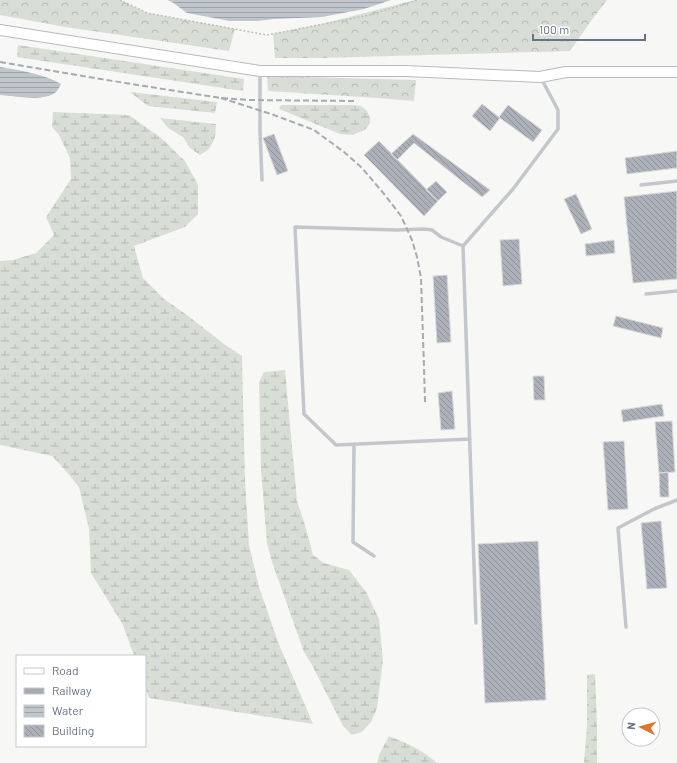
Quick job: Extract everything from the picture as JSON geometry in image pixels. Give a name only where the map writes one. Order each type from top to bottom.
[{"type":"street","points":[[0,30],[260,71],[406,71],[540,77],[566,72],[677,72]]},
{"type":"lane","points":[[260,71],[262,180]]},
{"type":"lane","points":[[476,623],[462,246],[513,189],[558,129],[558,110],[540,77]]},
{"type":"lane","points":[[641,185],[677,181]]},
{"type":"lane","points":[[462,246],[441,237],[432,230],[424,229],[397,230],[295,227],[304,414],[336,445],[470,439]]},
{"type":"lane","points":[[646,294],[677,291]]},
{"type":"lane","points":[[354,445],[353,542],[374,556]]},
{"type":"lane","points":[[626,627],[618,528],[654,509],[677,500]]},
{"type":"path","points":[[120,0],[147,13],[267,35],[370,15],[418,0]]},
{"type":"green space","points":[[0,0],[120,0],[147,13],[235,29],[229,51],[65,27],[0,15]]},
{"type":"green space","points":[[415,0],[607,0],[570,51],[275,58],[273,34],[322,24]]},
{"type":"green space","points":[[18,45],[244,79],[243,91],[17,57]]},
{"type":"green space","points":[[267,76],[416,80],[414,101],[268,91]]},
{"type":"green space","points":[[130,92],[217,102],[215,113],[148,106]]},
{"type":"green space","points":[[281,105],[361,106],[367,111],[370,117],[370,123],[366,129],[353,135],[340,134],[279,109]]},
{"type":"green space","points":[[53,112],[129,115],[161,138],[185,161],[198,185],[198,214],[185,227],[134,246],[143,278],[164,299],[242,356],[245,481],[249,545],[259,587],[278,642],[313,724],[149,698],[146,690],[146,655],[134,655],[123,625],[91,573],[89,529],[79,487],[52,456],[0,445],[0,261],[13,260],[36,253],[54,235],[46,217],[71,179],[70,158],[59,135],[52,127]]},
{"type":"green space","points":[[160,118],[216,124],[215,137],[209,149],[200,155],[190,148],[183,137],[168,128]]},
{"type":"green space","points":[[285,370],[297,501],[313,555],[324,563],[349,570],[366,592],[379,619],[383,660],[377,708],[371,722],[362,732],[352,735],[343,726],[304,652],[272,562],[267,543],[261,470],[259,382],[264,372]]},
{"type":"green space","points":[[595,674],[597,763],[584,763],[587,726],[587,675]]},
{"type":"green space","points":[[389,736],[414,747],[437,763],[377,763],[379,755]]},
{"type":"water","points":[[167,0],[391,0],[364,9],[322,17],[230,21],[187,13]]},
{"type":"water","points":[[0,67],[39,75],[61,84],[56,92],[45,97],[29,98],[0,95]]},
{"type":"building","points":[[482,104],[500,118],[490,131],[472,116]]},
{"type":"building","points":[[508,105],[542,130],[533,142],[499,117]]},
{"type":"building","points":[[274,134],[288,171],[277,175],[263,138]]},
{"type":"building","points":[[413,134],[490,190],[482,197],[414,143],[397,160],[391,154]]},
{"type":"building","points":[[379,141],[438,201],[424,216],[364,155]]},
{"type":"building","points":[[677,151],[677,168],[627,174],[625,158]]},
{"type":"building","points":[[436,181],[447,192],[438,201],[426,190]]},
{"type":"building","points":[[677,191],[677,279],[633,283],[624,197]]},
{"type":"building","points":[[576,194],[592,229],[581,234],[564,199]]},
{"type":"building","points":[[519,239],[522,284],[503,286],[500,240]]},
{"type":"building","points":[[614,240],[615,253],[586,256],[585,244]]},
{"type":"building","points":[[447,275],[451,342],[437,343],[433,276]]},
{"type":"building","points":[[616,316],[663,328],[661,338],[613,326]]},
{"type":"building","points":[[533,376],[544,376],[545,400],[534,400]]},
{"type":"building","points":[[452,391],[455,429],[441,430],[438,393]]},
{"type":"building","points":[[662,404],[664,416],[623,422],[621,410]]},
{"type":"building","points":[[672,421],[675,472],[659,473],[655,422]]},
{"type":"building","points":[[624,441],[628,509],[608,510],[603,442]]},
{"type":"building","points":[[668,472],[669,497],[660,497],[659,473]]},
{"type":"building","points":[[661,521],[667,588],[647,589],[641,523]]},
{"type":"building","points":[[538,541],[546,700],[485,703],[478,544]]},
{"type":"railway","points":[[0,62],[221,98],[249,100],[354,101]]},
{"type":"railway","points":[[221,98],[314,130],[344,152],[362,168],[401,216],[412,240],[421,278],[425,402]]}]
